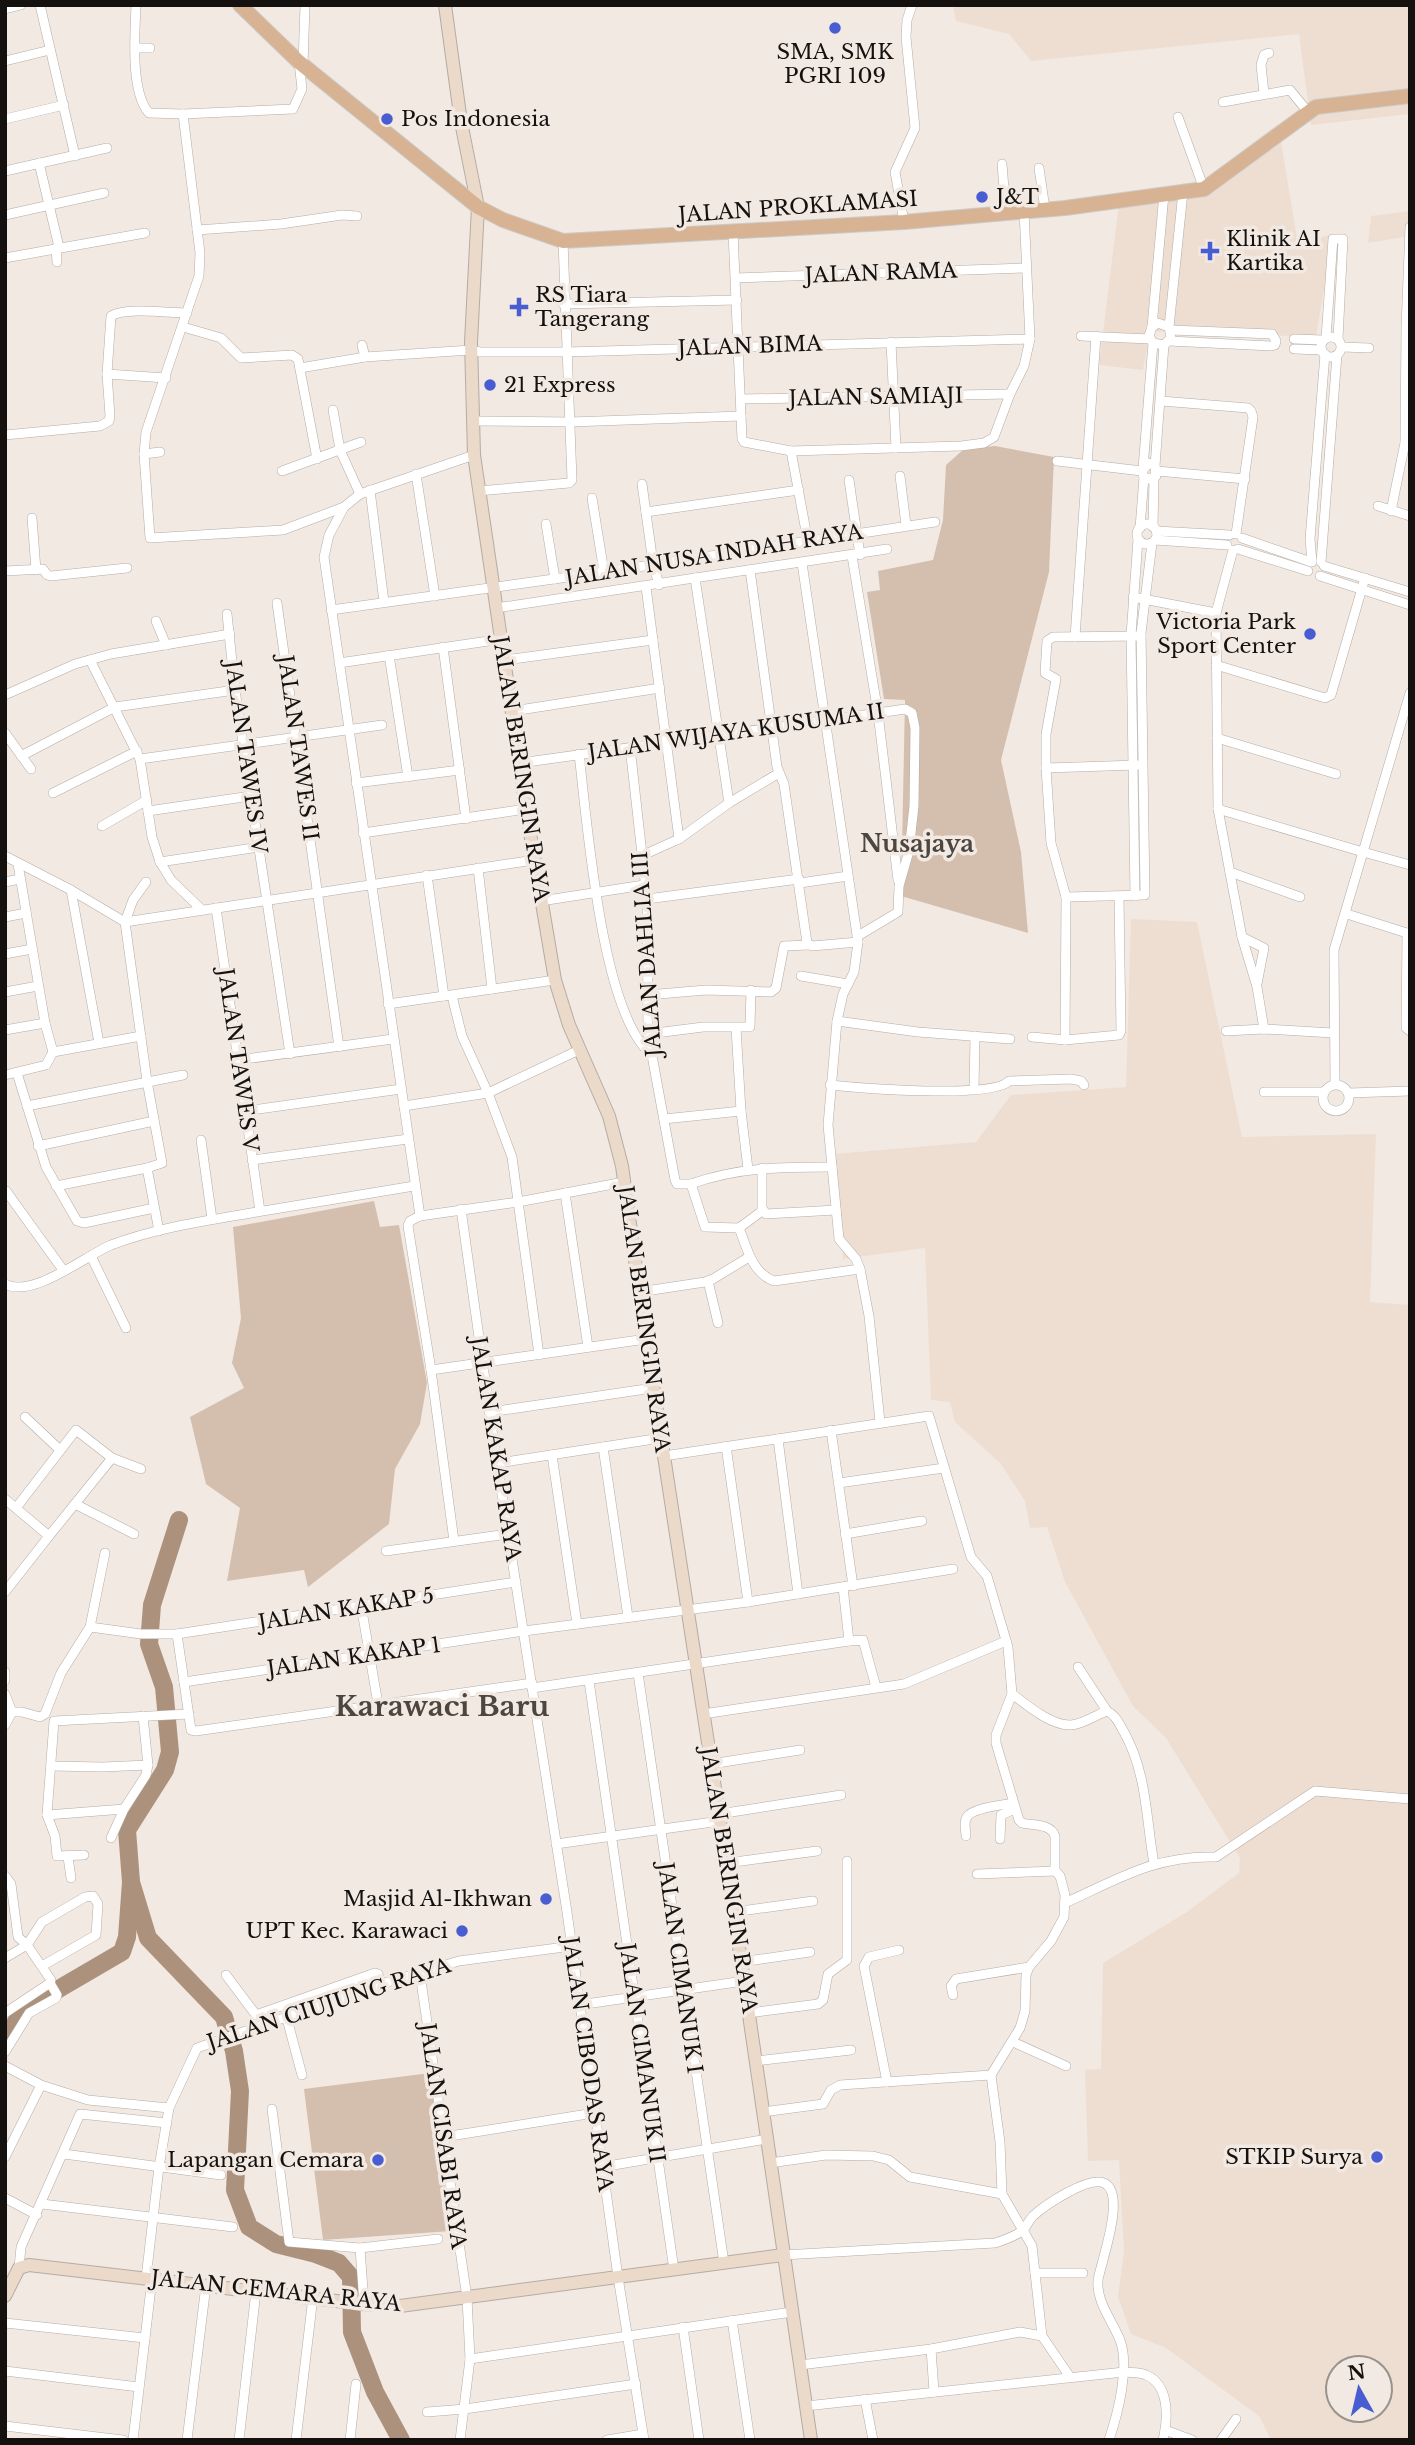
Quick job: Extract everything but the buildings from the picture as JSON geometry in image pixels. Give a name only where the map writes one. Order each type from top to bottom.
[{"type":"main road","name":"JALAN PROKLAMASI","points":[[240,5],[301,64],[478,207],[503,220],[562,241],[904,222],[1045,209],[1204,189],[1320,105],[1410,96]]},
{"type":"street","points":[[5,9],[21,5]]},
{"type":"street","points":[[40,5],[75,156]]},
{"type":"street","points":[[136,5],[135,48],[139,93],[145,108],[149,113],[155,114],[293,109],[302,89],[301,64],[306,5]]},
{"type":"street","name":"JALAN BERINGIN RAYA","points":[[445,5],[461,122],[478,207],[471,349],[474,455],[478,491],[555,980],[579,1050],[609,1116],[624,1182],[811,2440]]},
{"type":"street","points":[[904,222],[895,172],[915,128],[906,37],[907,20],[912,5]]},
{"type":"street","points":[[135,48],[150,48]]},
{"type":"street","points":[[5,61],[50,50]]},
{"type":"street","points":[[1265,93],[1261,65],[1264,55],[1269,53]]},
{"type":"street","points":[[1223,102],[1290,90],[1308,112]]},
{"type":"street","points":[[5,119],[64,105]]},
{"type":"street","points":[[183,114],[200,276],[146,432],[144,454],[150,538],[283,530],[344,507],[359,494],[474,455]]},
{"type":"street","points":[[1178,117],[1204,189]]},
{"type":"street","points":[[5,171],[107,148]]},
{"type":"street","points":[[39,163],[57,248],[57,262]]},
{"type":"street","points":[[1002,164],[1006,213]]},
{"type":"street","points":[[1039,168],[1045,209]]},
{"type":"street","points":[[1066,897],[1145,895],[1143,765],[1136,636],[1132,611],[1137,532],[1161,401],[1183,192]]},
{"type":"street","points":[[5,215],[104,193]]},
{"type":"street","points":[[1135,896],[1132,765],[1136,636],[1143,612],[1154,535],[1149,472],[1152,341],[1149,333],[1152,327],[1164,194]]},
{"type":"street","points":[[733,232],[742,439],[748,444],[791,451],[978,444],[992,439],[1024,366],[1030,339],[1024,211]]},
{"type":"street","points":[[197,230],[281,224],[342,215],[356,216]]},
{"type":"street","points":[[1405,441],[1410,227]]},
{"type":"street","points":[[5,258],[145,233]]},
{"type":"street","points":[[1315,565],[1339,347],[1343,239],[1334,239],[1310,539],[1315,565],[1324,572],[1320,576],[1410,605]]},
{"type":"street","points":[[478,491],[569,483],[573,476],[562,241]]},
{"type":"street","name":"JALAN RAMA","points":[[736,278],[1025,268]]},
{"type":"street","points":[[564,304],[737,300]]},
{"type":"street","points":[[5,435],[100,426],[106,423],[111,411],[107,374],[112,315],[136,312],[187,313]]},
{"type":"street","points":[[1081,336],[1166,343],[1271,346],[1275,345],[1276,341],[1272,334],[1170,329],[1158,323],[1152,327]]},
{"type":"street","points":[[183,327],[221,338],[241,358],[292,355],[298,359],[317,459]]},
{"type":"street","points":[[1074,637],[1096,336]]},
{"type":"street","points":[[1324,345],[1332,336],[1339,347]]},
{"type":"street","name":"JALAN BIMA","points":[[300,368],[365,357],[471,349],[480,352],[566,352],[1030,339]]},
{"type":"street","points":[[891,342],[896,448]]},
{"type":"street","points":[[1294,344],[1324,345]]},
{"type":"street","points":[[362,345],[365,357]]},
{"type":"street","points":[[1324,345],[1332,357],[1339,347]]},
{"type":"street","points":[[1339,347],[1369,348]]},
{"type":"street","points":[[1152,367],[1163,368]]},
{"type":"street","points":[[107,374],[166,378]]},
{"type":"street","name":"JALAN SAMIAJI","points":[[742,399],[1010,394]]},
{"type":"street","points":[[1161,401],[1248,408],[1253,417],[1234,542],[1216,613],[1217,809],[1242,937],[1264,1029]]},
{"type":"street","points":[[333,410],[340,450],[359,494]]},
{"type":"street","points":[[475,421],[570,422],[741,416]]},
{"type":"street","points":[[1391,511],[1410,426]]},
{"type":"street","points":[[282,471],[361,442]]},
{"type":"street","points":[[791,451],[808,542]]},
{"type":"street","points":[[144,454],[160,452]]},
{"type":"street","points":[[1057,461],[1149,472],[1245,479]]},
{"type":"street","points":[[416,474],[435,596]]},
{"type":"street","points":[[900,476],[906,525]]},
{"type":"street","points":[[849,480],[899,886]]},
{"type":"street","points":[[642,484],[659,585]]},
{"type":"street","points":[[370,490],[384,602]]},
{"type":"street","points":[[646,512],[799,490]]},
{"type":"street","points":[[593,498],[604,572]]},
{"type":"street","points":[[1378,506],[1410,516]]},
{"type":"street","points":[[344,507],[325,547],[324,557],[419,1216]]},
{"type":"street","points":[[32,518],[36,570]]},
{"type":"street","name":"JALAN NUSA INDAH RAYA","points":[[331,610],[604,572],[655,568],[808,542],[856,546],[906,525],[935,522]]},
{"type":"street","points":[[546,524],[555,579]]},
{"type":"street","points":[[1140,527],[1149,525],[1154,535]]},
{"type":"street","points":[[1138,539],[1146,544],[1154,535]]},
{"type":"street","points":[[1154,535],[1234,542],[1410,592]]},
{"type":"street","points":[[496,608],[802,563],[856,546],[887,550]]},
{"type":"street","points":[[802,563],[858,939],[854,972],[843,994],[837,1021],[828,1118],[832,1167],[839,1239],[856,1259],[860,1269],[869,1316],[880,1422]]},
{"type":"street","points":[[5,571],[43,569],[51,576],[127,568]]},
{"type":"street","points":[[750,570],[779,773],[784,784],[809,945]]},
{"type":"street","points":[[1216,665],[1328,697],[1331,695],[1365,578]]},
{"type":"street","points":[[695,579],[729,803]]},
{"type":"street","points":[[646,587],[679,839]]},
{"type":"street","points":[[1133,597],[1216,613]]},
{"type":"street","name":"JALAN TAWES II","points":[[277,603],[339,1047]]},
{"type":"street","points":[[1132,611],[1143,612]]},
{"type":"street","name":"JALAN TAWES IV","points":[[227,614],[235,690],[290,1054]]},
{"type":"street","points":[[156,621],[166,645]]},
{"type":"street","points":[[5,697],[75,664],[230,635]]},
{"type":"street","points":[[1065,1040],[1066,897],[1051,844],[1046,734],[1056,679],[1045,673],[1047,641],[1053,637],[1136,636]]},
{"type":"street","points":[[339,663],[502,639]]},
{"type":"street","points":[[505,660],[653,640]]},
{"type":"street","points":[[443,647],[466,819]]},
{"type":"street","points":[[389,655],[408,776]]},
{"type":"street","points":[[90,660],[139,755],[152,837],[160,862],[171,880],[201,909]]},
{"type":"street","points":[[513,711],[660,688]]},
{"type":"street","points":[[22,756],[115,707],[235,690]]},
{"type":"street","points":[[1335,1084],[1334,950],[1347,914],[1410,692]]},
{"type":"street","name":"JALAN WIJAYA KUSUMA II","points":[[520,763],[905,709],[912,713],[915,728],[914,806],[909,851],[899,886],[898,912],[858,939]]},
{"type":"street","points":[[53,793],[139,755],[382,725]]},
{"type":"street","points":[[5,733],[31,769]]},
{"type":"street","points":[[1217,738],[1336,775]]},
{"type":"street","name":"JALAN DAHLIA III","points":[[630,747],[647,898],[648,1034],[675,1180],[677,1184],[691,1184]]},
{"type":"street","points":[[579,754],[595,892],[615,988],[638,1041],[652,1055]]},
{"type":"street","points":[[1046,768],[1143,765]]},
{"type":"street","points":[[356,783],[460,771]]},
{"type":"street","points":[[641,856],[679,839],[729,803],[779,773]]},
{"type":"street","points":[[148,811],[251,796]]},
{"type":"street","points":[[102,826],[147,800]]},
{"type":"street","points":[[363,834],[526,809]]},
{"type":"street","points":[[1217,809],[1410,865]]},
{"type":"street","points":[[160,862],[259,847]]},
{"type":"street","points":[[5,856],[125,922],[534,860]]},
{"type":"street","points":[[5,1075],[46,1065],[52,1052],[18,864]]},
{"type":"street","points":[[478,868],[492,989]]},
{"type":"street","points":[[1230,872],[1300,897]]},
{"type":"street","points":[[427,875],[448,996],[512,1157],[539,1355]]},
{"type":"street","points":[[647,898],[848,876]]},
{"type":"street","points":[[5,882],[20,879]]},
{"type":"street","points":[[56,1186],[162,1163],[147,1081],[125,922],[133,900],[146,882]]},
{"type":"street","points":[[541,901],[644,885]]},
{"type":"street","points":[[71,890],[99,1043]]},
{"type":"street","points":[[1032,1037],[1065,1040],[1115,1037],[1121,1031],[1119,897]]},
{"type":"street","name":"JALAN TAWES V","points":[[216,908],[260,1211]]},
{"type":"street","points":[[5,917],[26,913]]},
{"type":"street","points":[[1347,914],[1409,933],[1406,1028],[1410,1031]]},
{"type":"street","points":[[1242,937],[1264,948],[1256,987]]},
{"type":"street","points":[[647,995],[706,990],[774,991],[784,946],[858,939]]},
{"type":"street","points":[[5,954],[32,949]]},
{"type":"street","points":[[801,976],[848,984]]},
{"type":"street","points":[[388,1004],[555,980]]},
{"type":"street","points":[[5,992],[38,986]]},
{"type":"street","points":[[648,1034],[703,1027],[750,1027],[751,990]]},
{"type":"street","points":[[837,1021],[918,1032],[1010,1039]]},
{"type":"street","points":[[5,1030],[45,1023]]},
{"type":"street","points":[[736,1028],[748,1169]]},
{"type":"street","points":[[1226,1031],[1264,1029],[1333,1033]]},
{"type":"street","points":[[52,1052],[141,1036]]},
{"type":"street","points":[[974,1089],[975,1036]]},
{"type":"street","points":[[238,1060],[393,1039]]},
{"type":"street","points":[[404,1105],[488,1093],[579,1050]]},
{"type":"street","points":[[17,1073],[38,1146],[56,1186],[77,1222],[154,1208]]},
{"type":"street","points":[[27,1106],[183,1075]]},
{"type":"street","points":[[830,1085],[880,1090],[974,1089],[1004,1086],[1009,1081],[1071,1079],[1081,1081],[1084,1085]]},
{"type":"street","points":[[1335,1084],[1346,1088],[1349,1093],[1347,1105],[1336,1111],[1324,1105],[1324,1092],[1335,1084]]},
{"type":"street","points":[[245,1111],[401,1089]]},
{"type":"street","points":[[1349,1093],[1410,1091]]},
{"type":"street","points":[[1264,1092],[1324,1092]]},
{"type":"street","points":[[664,1119],[741,1111]]},
{"type":"street","points":[[38,1146],[154,1121]]},
{"type":"street","points":[[252,1160],[408,1139]]},
{"type":"street","points":[[201,1140],[212,1219]]},
{"type":"street","points":[[762,1211],[739,1228],[705,1227],[691,1184],[748,1169],[832,1167]]},
{"type":"street","points":[[147,1168],[159,1231]]},
{"type":"street","points":[[762,1168],[762,1211]]},
{"type":"street","points":[[454,1541],[408,1226],[410,1221],[419,1216],[518,1202],[624,1182]]},
{"type":"street","points":[[5,1284],[24,1288],[110,1246],[159,1231],[212,1219],[414,1186]]},
{"type":"street","points":[[6,1191],[63,1270]]},
{"type":"street","points":[[565,1193],[588,1347]]},
{"type":"street","name":"JALAN KAKAP RAYA","points":[[461,1209],[532,1686]]},
{"type":"street","points":[[762,1211],[766,1214],[836,1210]]},
{"type":"street","points":[[739,1228],[749,1257],[764,1276],[774,1281],[860,1269]]},
{"type":"street","points":[[91,1256],[126,1328]]},
{"type":"street","points":[[639,1292],[708,1281],[749,1257]]},
{"type":"street","points":[[708,1281],[719,1322]]},
{"type":"street","points":[[431,1370],[646,1339]]},
{"type":"street","points":[[490,1412],[653,1388]]},
{"type":"street","points":[[664,1456],[927,1415],[933,1422],[971,1557],[987,1576],[1006,1641],[1012,1693],[996,1735],[996,1743],[1014,1806],[1022,1823],[1053,1831],[1055,1871],[1060,1876],[1065,1903],[1064,1917],[1058,1930],[1029,1967],[1026,1975],[1025,2011],[1013,2042],[991,2075],[1000,2142],[1002,2194],[1032,2246],[1042,2336],[1070,2377]]},
{"type":"street","points":[[25,1418],[60,1450]]},
{"type":"street","points":[[16,1508],[76,1430],[112,1458],[141,1469]]},
{"type":"street","points":[[831,1430],[845,1534],[849,1641]]},
{"type":"street","points":[[498,1463],[661,1438]]},
{"type":"street","points":[[778,1439],[798,1594]]},
{"type":"street","points":[[726,1446],[748,1602]]},
{"type":"street","points":[[603,1447],[628,1617]]},
{"type":"street","points":[[552,1455],[578,1624]]},
{"type":"street","points":[[5,1592],[112,1458]]},
{"type":"street","points":[[839,1483],[944,1468]]},
{"type":"street","points":[[5,1499],[49,1536]]},
{"type":"street","points":[[75,1504],[134,1534]]},
{"type":"street","points":[[845,1534],[922,1521]]},
{"type":"street","points":[[386,1551],[508,1534]]},
{"type":"street","points":[[12,1712],[40,1717],[45,1714],[61,1673],[90,1627],[105,1553]]},
{"type":"street","name":"JALAN KAKAP 1","points":[[184,1682],[524,1631],[748,1602],[953,1569]]},
{"type":"street","name":"JALAN KAKAP 5","points":[[90,1627],[142,1634],[177,1634],[516,1582]]},
{"type":"street","points":[[361,1605],[378,1704]]},
{"type":"street","points":[[177,1634],[191,1730],[196,1731],[378,1704],[589,1681],[863,1640],[876,1687]]},
{"type":"street","points":[[703,1714],[898,1685],[1006,1641]]},
{"type":"street","points":[[1078,1667],[1107,1710],[1114,1714],[1138,1759],[1154,1864]]},
{"type":"street","points":[[5,1672],[5,1680]]},
{"type":"street","name":"JALAN CIMANUK I","points":[[638,1673],[724,2263]]},
{"type":"street","name":"JALAN CIMANUK II","points":[[589,1681],[674,2270]]},
{"type":"street","name":"JALAN CIBODAS RAYA","points":[[532,1686],[572,1946],[618,2277],[644,2437]]},
{"type":"street","points":[[1012,1693],[1053,1720],[1066,1725],[1081,1723],[1107,1710]]},
{"type":"street","points":[[5,1695],[12,1712]]},
{"type":"street","points":[[5,1725],[12,1712]]},
{"type":"street","points":[[84,1856],[57,1856],[55,1836],[47,1815],[54,1721],[189,1714]]},
{"type":"street","points":[[111,1839],[124,1809],[146,1775],[148,1716]]},
{"type":"street","points":[[711,1764],[800,1750]]},
{"type":"street","points":[[51,1766],[103,1768],[148,1765]]},
{"type":"street","points":[[1065,1903],[1120,1876],[1154,1864],[1197,1856],[1216,1857],[1315,1791],[1410,1799]]},
{"type":"street","points":[[556,1844],[660,1829],[841,1795]]},
{"type":"street","points":[[967,1836],[965,1823],[967,1816],[973,1812],[1014,1806]]},
{"type":"street","points":[[1000,1839],[1001,1815],[1014,1806]]},
{"type":"street","points":[[47,1815],[124,1809]]},
{"type":"street","points":[[727,1863],[817,1851]]},
{"type":"street","points":[[68,1857],[71,1878]]},
{"type":"street","points":[[749,2013],[822,2002],[828,1973],[846,1960],[847,1861]]},
{"type":"street","points":[[977,1874],[1055,1871]]},
{"type":"street","points":[[5,1876],[11,1884],[18,1937],[50,1977],[55,2000],[29,2013],[5,2052]]},
{"type":"street","points":[[5,1958],[26,1945],[41,1922],[85,1897],[93,1896],[97,1900],[96,1935],[43,1966]]},
{"type":"street","points":[[734,1912],[813,1901]]},
{"type":"street","name":"JALAN CIUJUNG RAYA","points":[[132,2440],[145,2338],[159,2167],[169,2108],[198,2048],[381,1984],[459,1961],[572,1946]]},
{"type":"street","points":[[887,2082],[864,1966],[869,1957],[899,1950]]},
{"type":"street","points":[[741,1962],[810,1952]]},
{"type":"street","points":[[953,1994],[951,1986],[956,1979],[1029,1967]]},
{"type":"street","points":[[256,2015],[375,1973],[378,1974],[381,1984]]},
{"type":"street","name":"JALAN CISABI RAYA","points":[[420,1974],[467,2298]]},
{"type":"street","points":[[226,1975],[262,2027]]},
{"type":"street","points":[[579,2005],[744,1981]]},
{"type":"street","points":[[5,2013],[53,1988]]},
{"type":"street","points":[[287,2019],[302,2075]]},
{"type":"street","points":[[1013,2042],[1066,2066]]},
{"type":"street","points":[[755,2061],[850,2050]]},
{"type":"street","points":[[5,2066],[41,2085],[88,2100],[169,2108]]},
{"type":"street","points":[[763,2112],[823,2104],[831,2090],[840,2085],[991,2075]]},
{"type":"street","points":[[5,2157],[41,2085]]},
{"type":"street","points":[[272,2109],[288,2241],[295,2244],[360,2248],[438,2239]]},
{"type":"street","points":[[443,2137],[594,2113]]},
{"type":"street","points":[[5,2297],[19,2268],[22,2246],[80,2114],[167,2123]]},
{"type":"street","points":[[602,2167],[766,2140]]},
{"type":"street","points":[[64,2154],[221,2175]]},
{"type":"street","points":[[770,2163],[826,2155],[873,2156],[889,2160],[910,2177],[1002,2194]]},
{"type":"street","points":[[783,2255],[982,2245],[1006,2239],[1023,2230],[1034,2216],[1083,2184],[1102,2182],[1108,2185],[1113,2210],[1109,2245],[1098,2281],[1098,2294],[1120,2340],[1124,2372],[1110,2440]]},
{"type":"street","points":[[5,2198],[37,2215]]},
{"type":"street","points":[[41,2204],[233,2227]]},
{"type":"street","points":[[360,2248],[363,2304]]},
{"type":"street","name":"JALAN CEMARA RAYA","points":[[19,2268],[29,2265],[400,2306],[783,2255]]},
{"type":"street","points":[[1034,2273],[1083,2273]]},
{"type":"street","points":[[187,2440],[206,2285]]},
{"type":"street","points":[[239,2440],[256,2291]]},
{"type":"street","points":[[296,2440],[313,2297]]},
{"type":"street","points":[[460,2440],[470,2359],[467,2298]]},
{"type":"street","points":[[470,2359],[792,2312]]},
{"type":"street","points":[[732,2320],[750,2440]]},
{"type":"street","points":[[5,2323],[145,2338]]},
{"type":"street","points":[[683,2327],[699,2440]]},
{"type":"street","points":[[800,2365],[931,2348],[1020,2332],[1042,2336]]},
{"type":"street","points":[[931,2348],[934,2392]]},
{"type":"street","points":[[5,2371],[139,2387]]},
{"type":"street","points":[[806,2406],[1124,2372],[1144,2374],[1161,2388],[1167,2415],[1164,2435],[1192,2440]]},
{"type":"street","points":[[350,2440],[356,2384]]},
{"type":"street","points":[[428,2412],[636,2384]]},
{"type":"street","points":[[865,2399],[873,2440]]},
{"type":"street","points":[[1221,2440],[1236,2419]]},
{"type":"street","points":[[5,2426],[123,2440]]},
{"type":"street","points":[[607,2440],[644,2437]]},
{"type":"shaded area","points":[[953,5],[1410,5],[1410,114],[1311,125],[1299,34],[1031,61],[1009,34],[956,21]]},
{"type":"shaded area","points":[[1278,124],[1298,244],[1333,234],[1316,337],[1150,331],[1143,370],[1099,365],[1120,195],[1192,189]]},
{"type":"shaded area","points":[[1410,211],[1410,236],[1368,243],[1371,216]]},
{"type":"shaded area","points":[[995,446],[1054,457],[1049,572],[1001,760],[1021,852],[1028,933],[901,896],[905,700],[884,699],[867,592],[880,590],[878,571],[933,560],[943,520],[946,465],[964,449]]},
{"type":"shaded area","points":[[1131,919],[1197,922],[1242,1137],[1376,1134],[1370,1302],[1410,1305],[1410,2440],[1271,2440],[1259,2416],[1166,2348],[1131,2334],[1118,2297],[1124,2251],[1119,2160],[1088,2161],[1085,2070],[1101,2069],[1103,1963],[1187,1912],[1239,1873],[1240,1858],[1166,1738],[1133,1706],[1065,1582],[1047,1527],[1030,1528],[1025,1501],[1001,1464],[955,1422],[950,1402],[931,1400],[925,1248],[843,1259],[834,1154],[976,1142],[1011,1095],[1126,1087]]},
{"type":"shaded area","points":[[374,1201],[380,1227],[399,1225],[427,1383],[420,1424],[395,1469],[389,1524],[308,1587],[304,1570],[227,1581],[240,1508],[206,1484],[190,1417],[244,1388],[232,1363],[241,1318],[233,1227]]},
{"type":"shaded area","name":"Lapangan Cemara","points":[[430,2073],[451,2231],[323,2240],[304,2089]]},
{"type":"waterway","points":[[5,2031],[12,2028],[26,2008],[122,1952],[127,1937],[131,1882],[127,1830],[165,1770],[170,1752],[164,1687],[149,1644],[152,1605],[179,1520]]},
{"type":"waterway","points":[[131,1882],[148,1938],[224,2017],[234,2051],[240,2091],[235,2190],[249,2227],[276,2244],[339,2263],[351,2277],[352,2332],[375,2392],[401,2440]]},
{"type":"place","name":"SMA, SMK PGRI 109","points":[[835,28]]},
{"type":"place","name":"Pos Indonesia","points":[[387,119]]},
{"type":"place","name":"J&T","points":[[982,197]]},
{"type":"place","name":"Klinik AI Kartika","points":[[1210,251]]},
{"type":"place","name":"RS Tiara Tangerang","points":[[519,307]]},
{"type":"place","name":"21 Express","points":[[490,385]]},
{"type":"place","name":"Victoria Park Sport Center","points":[[1310,634]]},
{"type":"place","name":"Masjid Al-Ikhwan","points":[[546,1899]]},
{"type":"place","name":"UPT Kec. Karawaci","points":[[462,1931]]},
{"type":"place","name":"STKIP Surya","points":[[1377,2157]]},
{"type":"place","name":"Lapangan Cemara","points":[[378,2160]]},
{"type":"district","name":"Nusajaya","points":[[917,843]]},
{"type":"district","name":"Karawaci Baru","points":[[442,1706]]}]
